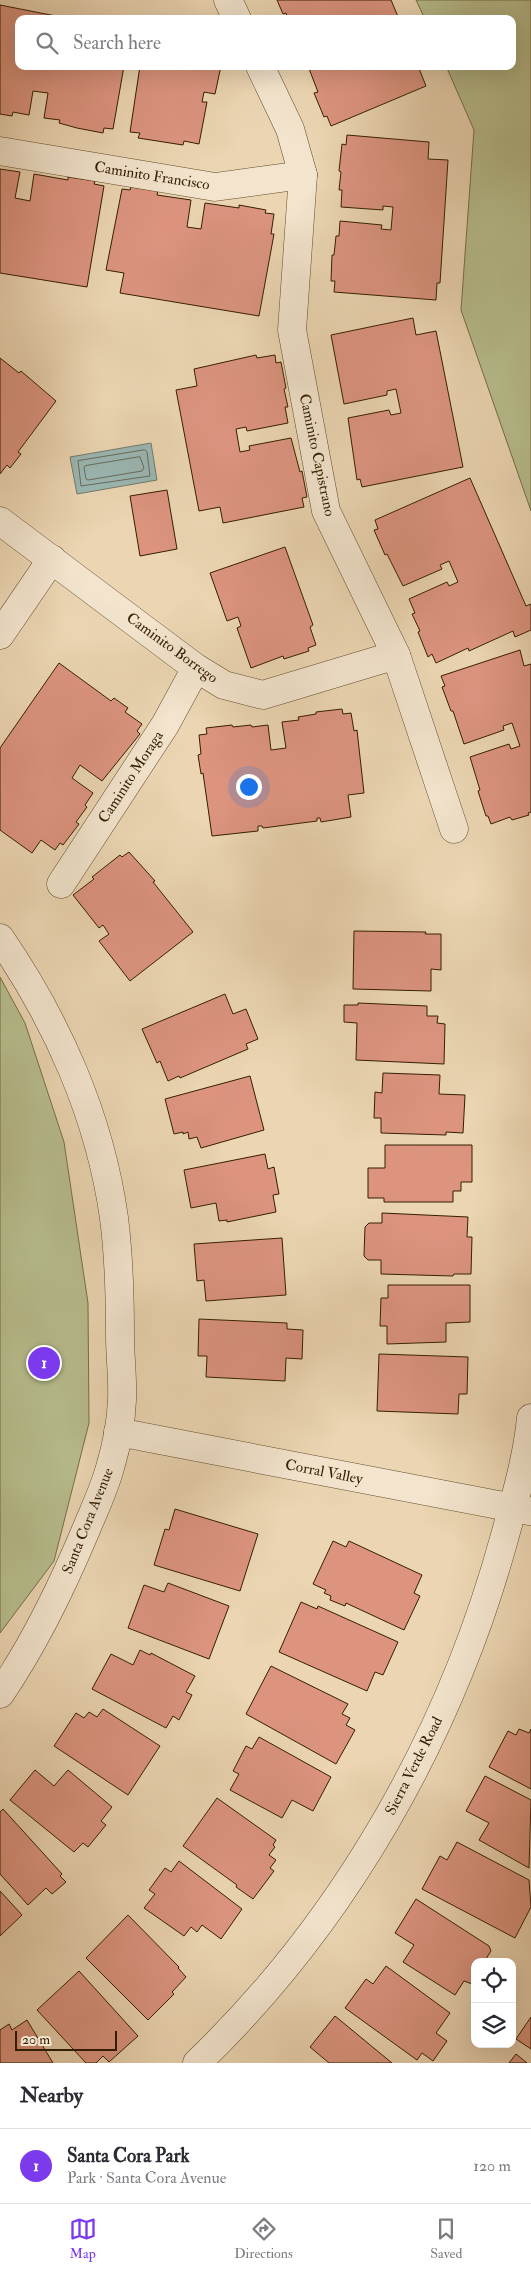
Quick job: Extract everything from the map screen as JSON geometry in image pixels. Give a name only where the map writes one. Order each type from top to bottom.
[{"type":"street","points":[[228,0],[235,15]]},
{"type":"street","name":"Caminito Capistrano","points":[[262,70],[290,129],[304,175],[292,330],[326,511],[396,655],[454,829]]},
{"type":"street","name":"Caminito Francisco","points":[[0,151],[215,186],[304,175]]},
{"type":"street","name":"Caminito Borrego","points":[[0,521],[196,668],[224,685],[263,696],[396,655]]},
{"type":"street","points":[[0,635],[52,559]]},
{"type":"street","name":"Caminito Moraga","points":[[61,884],[165,726],[196,668]]},
{"type":"street","name":"Santa Cora Avenue","points":[[0,938],[43,1006],[67,1056],[87,1108],[102,1162],[113,1216],[119,1272],[122,1400],[118,1432],[105,1482],[63,1586],[38,1636],[0,1694]]},
{"type":"street","name":"Sierra Verde Road","points":[[197,2063],[249,2009],[286,1966],[347,1883],[380,1830],[429,1740],[472,1638],[494,1574],[522,1510],[531,1418]]},
{"type":"street","name":"Corral Valley","points":[[118,1432],[522,1510]]},
{"type":"green space","points":[[416,0],[531,0],[531,511],[461,310],[474,130],[448,70],[516,70],[516,15],[423,15]]},
{"type":"green space","points":[[0,977],[25,1023],[64,1142],[88,1303],[89,1423],[54,1561],[0,1633]]},
{"type":"water","points":[[151,443],[157,480],[77,494],[70,457]]},
{"type":"building","points":[[277,0],[391,0],[397,15],[287,15],[286,13],[283,14]]},
{"type":"building","points":[[0,5],[51,15],[15,15],[15,70],[123,70],[113,129],[104,128],[103,133],[59,123],[60,120],[44,118],[48,93],[33,91],[29,115],[13,112],[12,116],[0,114]]},
{"type":"building","points":[[139,70],[220,70],[215,94],[204,92],[202,102],[207,102],[199,144],[184,141],[183,145],[138,138],[140,133],[130,132]]},
{"type":"building","points":[[310,70],[420,70],[426,86],[331,126],[327,116],[324,117],[314,93],[318,92]]},
{"type":"building","points":[[347,135],[429,142],[428,159],[448,160],[440,283],[437,283],[436,300],[334,292],[335,281],[331,281],[332,255],[334,255],[336,236],[339,236],[340,221],[382,225],[381,229],[391,230],[393,207],[383,206],[383,210],[341,207],[342,190],[339,190],[341,172],[339,171],[342,144],[346,145]]},
{"type":"building","points":[[0,169],[20,172],[15,198],[30,201],[34,174],[68,180],[68,177],[95,181],[94,184],[104,186],[87,287],[0,273]]},
{"type":"building","points":[[131,187],[158,191],[157,195],[191,200],[187,227],[201,229],[205,203],[239,208],[239,205],[266,210],[265,213],[274,214],[271,234],[274,234],[259,316],[120,293],[124,273],[106,270],[122,189],[130,190]]},
{"type":"building","points":[[413,318],[416,335],[436,331],[463,467],[362,487],[360,479],[357,480],[348,418],[389,410],[391,415],[401,413],[396,389],[387,391],[387,395],[344,404],[331,335]]},
{"type":"building","points":[[256,355],[257,358],[275,355],[276,363],[281,362],[286,388],[284,389],[288,407],[285,407],[288,423],[247,431],[246,427],[236,429],[240,452],[250,450],[249,446],[291,438],[300,472],[302,471],[307,497],[302,498],[304,507],[223,523],[220,507],[199,511],[176,390],[197,386],[194,369]]},
{"type":"building","points":[[0,358],[19,373],[21,371],[56,401],[18,452],[21,454],[10,468],[7,465],[0,474]]},
{"type":"building","points":[[470,478],[526,606],[531,604],[531,630],[515,637],[513,631],[469,651],[468,648],[436,663],[432,654],[428,657],[418,632],[420,631],[412,614],[415,613],[409,599],[447,582],[449,586],[458,582],[449,561],[440,565],[442,569],[403,586],[387,554],[385,555],[374,530],[378,529],[375,520]]},
{"type":"building","points":[[167,490],[177,549],[140,556],[130,496]]},
{"type":"building","points":[[285,547],[313,625],[310,627],[316,645],[308,648],[309,651],[284,659],[283,656],[251,668],[237,628],[241,626],[238,617],[227,621],[210,573]]},
{"type":"building","points":[[520,650],[524,666],[531,664],[531,812],[528,813],[529,815],[512,820],[510,817],[491,824],[488,816],[486,816],[478,791],[480,790],[470,757],[509,744],[511,749],[520,746],[512,723],[503,726],[504,730],[464,744],[453,711],[451,711],[442,687],[445,686],[441,676]]},
{"type":"building","points":[[59,663],[111,701],[114,698],[128,708],[125,712],[142,724],[137,731],[140,734],[102,781],[80,765],[72,778],[93,793],[85,805],[87,807],[76,822],[79,824],[63,845],[60,843],[55,850],[41,840],[32,853],[0,830],[0,748]]},
{"type":"building","points":[[342,709],[343,714],[351,713],[354,731],[357,730],[364,793],[348,795],[351,817],[321,822],[320,818],[317,818],[317,821],[263,828],[258,826],[258,831],[212,836],[203,773],[201,774],[198,755],[201,754],[199,735],[207,734],[206,728],[232,725],[233,727],[251,725],[252,727],[268,725],[271,750],[286,748],[282,722],[299,720],[298,717],[316,714],[316,712]]},
{"type":"building","points":[[129,852],[155,881],[153,882],[193,932],[130,981],[99,941],[109,934],[103,925],[99,928],[73,895],[120,855],[122,857]]},
{"type":"building","points":[[354,931],[441,934],[441,970],[431,969],[431,991],[353,989]]},
{"type":"building","points":[[225,994],[233,1014],[246,1009],[258,1039],[246,1044],[248,1049],[180,1078],[179,1076],[168,1081],[160,1061],[157,1063],[142,1029]]},
{"type":"building","points":[[358,1003],[427,1006],[427,1016],[438,1016],[437,1023],[445,1024],[444,1064],[356,1060],[357,1023],[344,1022],[344,1005],[358,1005]]},
{"type":"building","points":[[383,1073],[440,1075],[439,1094],[465,1095],[463,1133],[446,1132],[446,1135],[381,1133],[381,1118],[374,1118],[375,1092],[382,1093]]},
{"type":"building","points":[[250,1076],[264,1130],[201,1148],[197,1137],[189,1139],[188,1132],[174,1134],[165,1099]]},
{"type":"building","points":[[385,1145],[472,1145],[472,1182],[461,1182],[461,1191],[453,1191],[453,1202],[384,1202],[384,1198],[368,1198],[368,1168],[385,1168]]},
{"type":"building","points":[[265,1154],[268,1169],[274,1167],[279,1194],[273,1195],[276,1212],[227,1222],[227,1220],[219,1221],[216,1203],[191,1208],[184,1170]]},
{"type":"building","points":[[382,1213],[468,1217],[467,1237],[472,1237],[471,1274],[454,1274],[453,1276],[381,1274],[381,1260],[368,1260],[364,1256],[365,1227],[369,1223],[382,1223]]},
{"type":"building","points":[[282,1238],[286,1295],[206,1301],[204,1280],[197,1281],[194,1244]]},
{"type":"building","points":[[388,1285],[470,1285],[470,1322],[446,1323],[446,1342],[387,1344],[387,1326],[380,1326],[381,1298],[388,1298]]},
{"type":"building","points":[[199,1319],[287,1323],[287,1329],[303,1330],[302,1359],[286,1358],[285,1381],[206,1377],[207,1356],[198,1356]]},
{"type":"building","points":[[379,1354],[468,1357],[467,1394],[459,1394],[458,1414],[377,1411]]},
{"type":"building","points":[[175,1509],[258,1534],[240,1591],[154,1565],[165,1529],[169,1530]]},
{"type":"building","points":[[333,1541],[346,1547],[349,1541],[422,1575],[414,1593],[420,1596],[404,1630],[346,1603],[345,1606],[330,1600],[331,1596],[324,1593],[326,1590],[313,1584]]},
{"type":"building","points":[[168,1583],[229,1606],[209,1659],[128,1628],[144,1585],[164,1592]]},
{"type":"building","points":[[301,1602],[317,1609],[318,1606],[398,1642],[383,1675],[375,1672],[367,1691],[279,1652]]},
{"type":"building","points":[[140,1650],[150,1655],[151,1653],[195,1676],[186,1692],[192,1695],[179,1720],[173,1716],[166,1728],[92,1689],[111,1654],[133,1665]]},
{"type":"building","points":[[271,1666],[348,1704],[342,1714],[350,1718],[346,1725],[355,1730],[336,1764],[246,1714]]},
{"type":"building","points":[[103,1709],[160,1746],[128,1795],[54,1746],[76,1713],[84,1718],[89,1712],[97,1717]]},
{"type":"building","points":[[519,1729],[529,1733],[531,1729],[531,1789],[489,1767],[508,1731],[516,1735]]},
{"type":"building","points":[[259,1737],[331,1777],[313,1811],[292,1800],[282,1818],[230,1790],[239,1774],[233,1771],[246,1746],[252,1749]]},
{"type":"building","points":[[35,1770],[54,1786],[68,1770],[112,1807],[101,1821],[106,1825],[88,1847],[83,1843],[74,1852],[10,1800]]},
{"type":"building","points":[[485,1776],[531,1800],[529,1868],[479,1840],[489,1823],[466,1811]]},
{"type":"building","points":[[217,1798],[276,1840],[273,1845],[275,1847],[269,1855],[276,1860],[270,1868],[274,1871],[253,1899],[236,1887],[237,1885],[183,1846]]},
{"type":"building","points":[[3,1809],[62,1874],[60,1876],[66,1882],[52,1894],[46,1888],[28,1905],[0,1874],[0,1812]]},
{"type":"building","points":[[457,1842],[529,1880],[531,1907],[515,1938],[422,1889],[440,1856],[447,1860]]},
{"type":"building","points":[[179,1861],[242,1909],[221,1939],[202,1925],[197,1932],[191,1927],[184,1936],[144,1908],[155,1894],[149,1890],[165,1868],[171,1872]]},
{"type":"building","points":[[0,1891],[22,1915],[0,1936]]},
{"type":"building","points":[[416,1899],[489,1946],[491,1951],[487,1958],[471,1958],[471,1984],[464,1981],[455,1995],[403,1962],[414,1945],[395,1933]]},
{"type":"building","points":[[128,1915],[179,1967],[186,1977],[172,1992],[174,1994],[148,2020],[86,1958]]},
{"type":"building","points":[[386,1966],[450,2013],[436,2033],[447,2041],[433,2061],[422,2053],[417,2060],[345,2008],[366,1979],[373,1984]]},
{"type":"building","points":[[79,1971],[138,2036],[109,2062],[103,2056],[96,2063],[86,2063],[37,2010]]},
{"type":"building","points":[[335,2016],[392,2063],[329,2063],[310,2047]]},
{"type":"building","points":[[531,2017],[531,2049],[516,2039]]},
{"type":"building","points":[[27,2020],[53,2063],[0,2063],[0,2030],[9,2024],[12,2030]]},
{"type":"building","points":[[516,2054],[527,2063],[509,2063]]},
{"type":"place","name":"Santa Cora Park","points":[[44,1363]]}]
